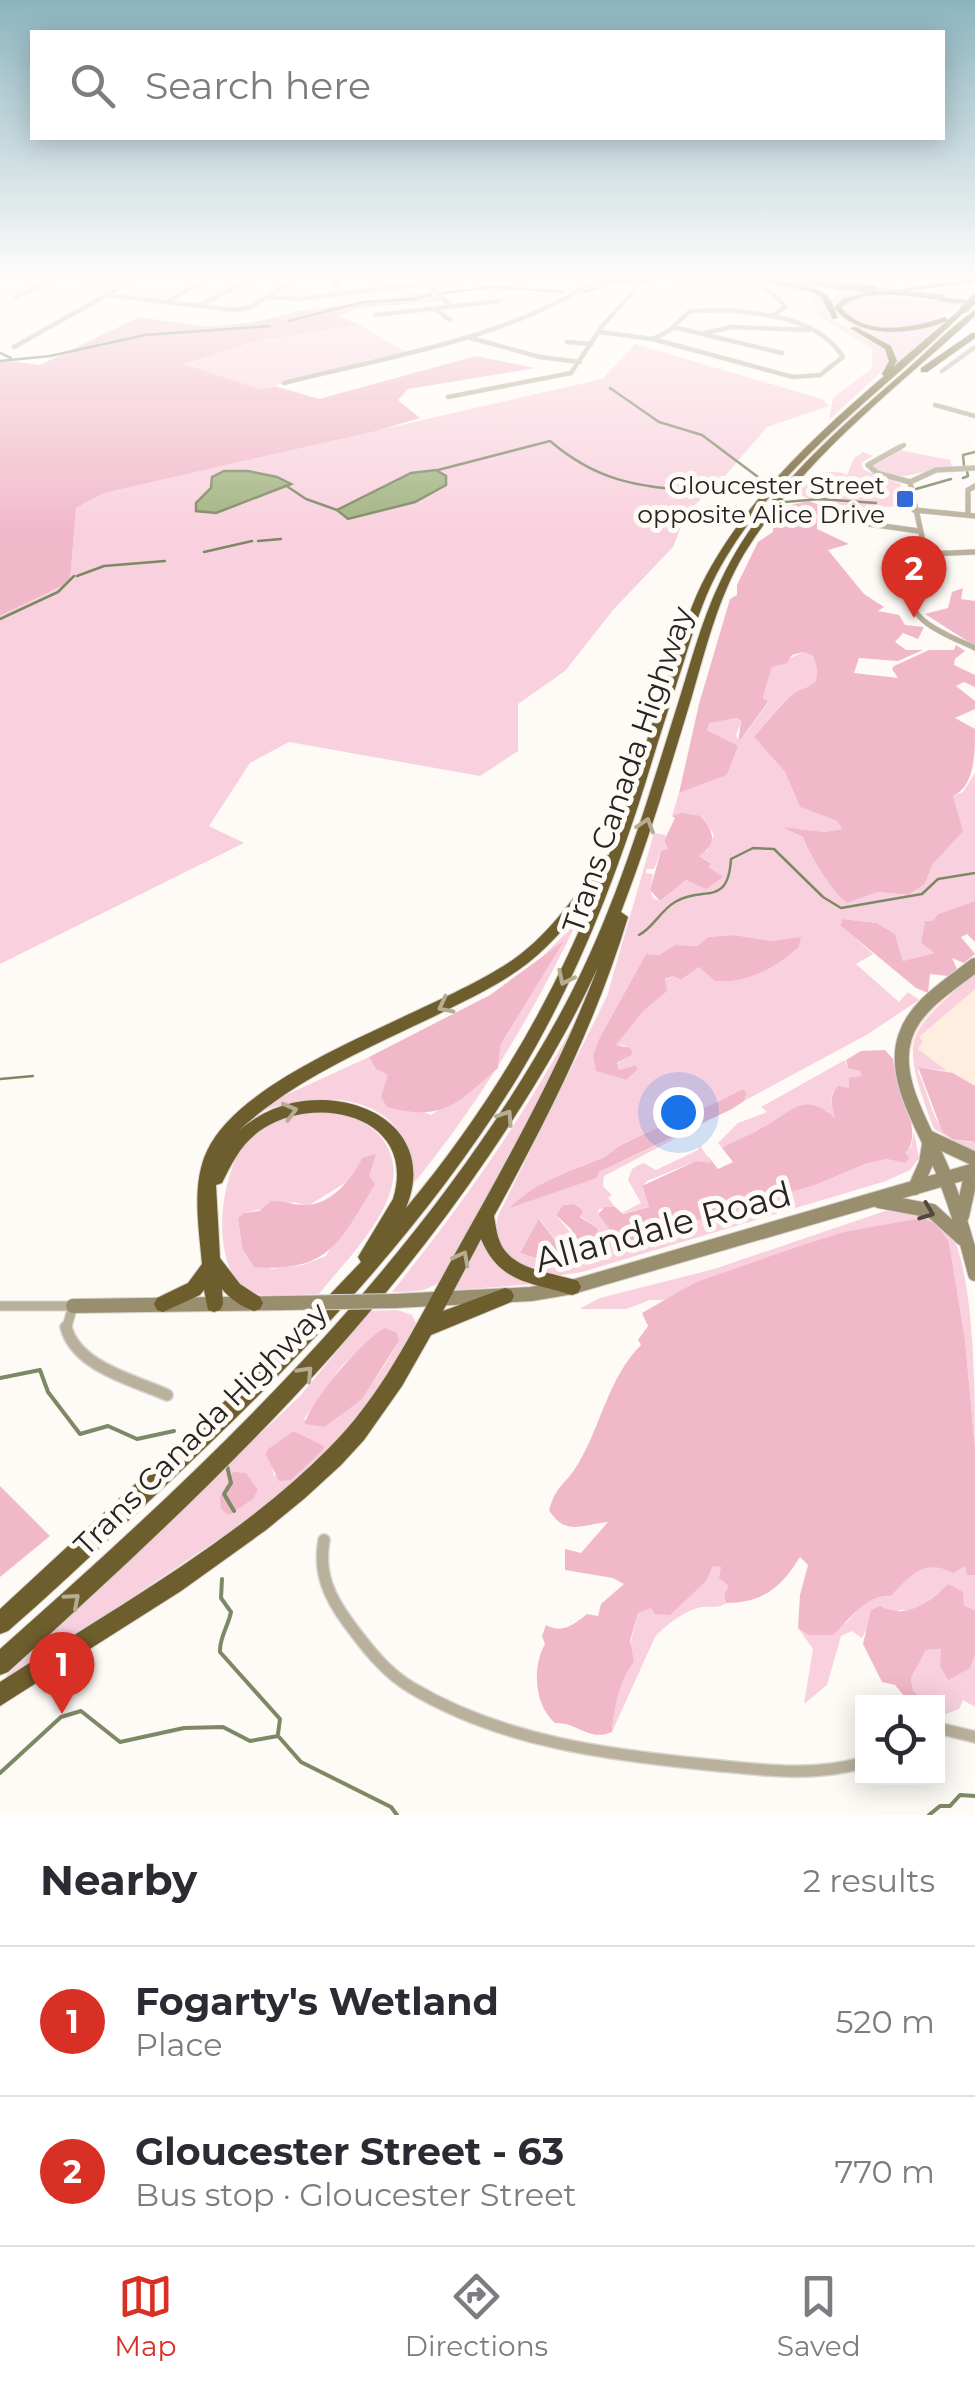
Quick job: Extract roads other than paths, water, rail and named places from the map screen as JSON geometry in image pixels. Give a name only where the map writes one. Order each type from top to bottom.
[{"type":"highway","points":[[876,398],[890,365]]},
{"type":"highway","name":"Trans Canada Highway","points":[[0,1664],[222,1461],[314,1366],[478,1158],[547,1050],[581,988],[629,878],[709,622],[736,559],[798,476],[909,365]]},
{"type":"highway","points":[[876,398],[928,365]]},
{"type":"highway","name":"Trans Canada Highway","points":[[0,1623],[260,1384],[411,1216],[515,1068],[584,939],[711,576],[762,499],[876,398]]},
{"type":"highway","points":[[214,1304],[209,1177],[214,1151],[254,1104],[294,1080],[460,998],[519,962],[584,898],[617,848]]},
{"type":"highway","points":[[0,1696],[214,1553],[304,1486],[369,1418],[426,1329],[595,1000],[632,883],[629,878]]},
{"type":"highway","points":[[210,1204],[219,1165],[239,1136],[261,1119],[325,1105],[348,1108],[377,1121],[404,1155],[404,1188],[398,1206],[343,1296]]},
{"type":"highway","points":[[486,1217],[493,1247],[510,1267],[530,1278],[572,1287]]},
{"type":"highway","points":[[213,1263],[234,1290],[254,1303]]},
{"type":"highway","points":[[163,1304],[194,1289],[213,1263]]},
{"type":"highway","points":[[426,1329],[444,1317],[490,1305],[505,1296]]},
{"type":"main road","points":[[975,965],[916,1018],[906,1034],[904,1064],[960,1220],[975,1274]]},
{"type":"main road","points":[[930,1138],[974,1166],[974,1179],[963,1197],[960,1220]]},
{"type":"main road","points":[[915,1188],[926,1162],[930,1138]]},
{"type":"main road","name":"Allandale Road","points":[[72,1306],[440,1300],[572,1287],[946,1179],[974,1166]]},
{"type":"main road","points":[[875,1200],[932,1210],[967,1244]]},
{"type":"street","points":[[284,384],[359,365]]},
{"type":"street","points":[[448,397],[568,374],[577,365]]},
{"type":"street","points":[[744,365],[776,374],[809,377],[833,365]]},
{"type":"street","points":[[942,372],[952,365]]},
{"type":"street","points":[[935,406],[975,416]]},
{"type":"street","points":[[904,445],[868,465],[877,474],[910,482],[936,470],[975,468]]},
{"type":"street","points":[[910,482],[927,568],[908,593],[912,607],[933,626],[975,648]]},
{"type":"street","points":[[914,510],[972,516],[968,490],[975,486]]},
{"type":"street","points":[[869,524],[919,531]]},
{"type":"street","points":[[926,554],[975,552]]},
{"type":"street","name":"Allandale Road","points":[[0,1306],[72,1306]]},
{"type":"street","points":[[72,1306],[67,1335],[86,1358],[167,1394]]},
{"type":"street","points":[[324,1540],[318,1562],[323,1579],[362,1641],[397,1677],[455,1709],[555,1743],[650,1759],[782,1771],[827,1771],[855,1765]]},
{"type":"street","points":[[945,1730],[975,1737]]},
{"type":"waterway","points":[[438,470],[550,441],[584,465],[635,484],[729,493],[763,486],[762,480],[702,435],[659,422],[610,388]]},
{"type":"waterway","points":[[964,466],[963,455],[975,452]]},
{"type":"waterway","points":[[963,478],[968,476],[967,471]]},
{"type":"waterway","points":[[916,489],[951,479]]},
{"type":"waterway","points":[[288,487],[306,499],[337,510]]},
{"type":"waterway","points":[[895,499],[901,497]]},
{"type":"waterway","points":[[785,502],[820,499],[876,503]]},
{"type":"waterway","points":[[258,541],[281,539]]},
{"type":"waterway","points":[[204,552],[252,541]]},
{"type":"waterway","points":[[77,576],[104,566],[165,561]]},
{"type":"waterway","points":[[0,619],[58,592],[74,576]]},
{"type":"waterway","points":[[639,935],[675,902],[719,890],[729,874],[731,859],[753,848],[774,849],[823,897],[841,908],[922,894],[938,879],[975,873]]},
{"type":"waterway","points":[[0,1079],[33,1076]]},
{"type":"waterway","points":[[0,1378],[40,1370],[48,1392],[80,1434],[108,1426],[137,1439],[174,1431]]},
{"type":"waterway","points":[[227,1466],[231,1483],[224,1494],[234,1511]]},
{"type":"waterway","points":[[222,1579],[221,1598],[231,1612],[220,1652],[280,1719],[278,1734]]},
{"type":"waterway","points":[[0,1773],[61,1717],[81,1711],[120,1742],[184,1728],[223,1727],[250,1741],[278,1736]]},
{"type":"waterway","points":[[279,1737],[301,1762],[391,1807],[397,1815]]},
{"type":"waterway","points":[[929,1815],[940,1806],[950,1806],[960,1795],[975,1796]]},
{"type":"place","name":"Gloucester Street opposite Alice Drive","points":[[905,499]]},
{"type":"place","name":"Gloucester Street - 63","points":[[914,618]]},
{"type":"place","name":"Fogarty's Wetland","points":[[62,1714]]}]
